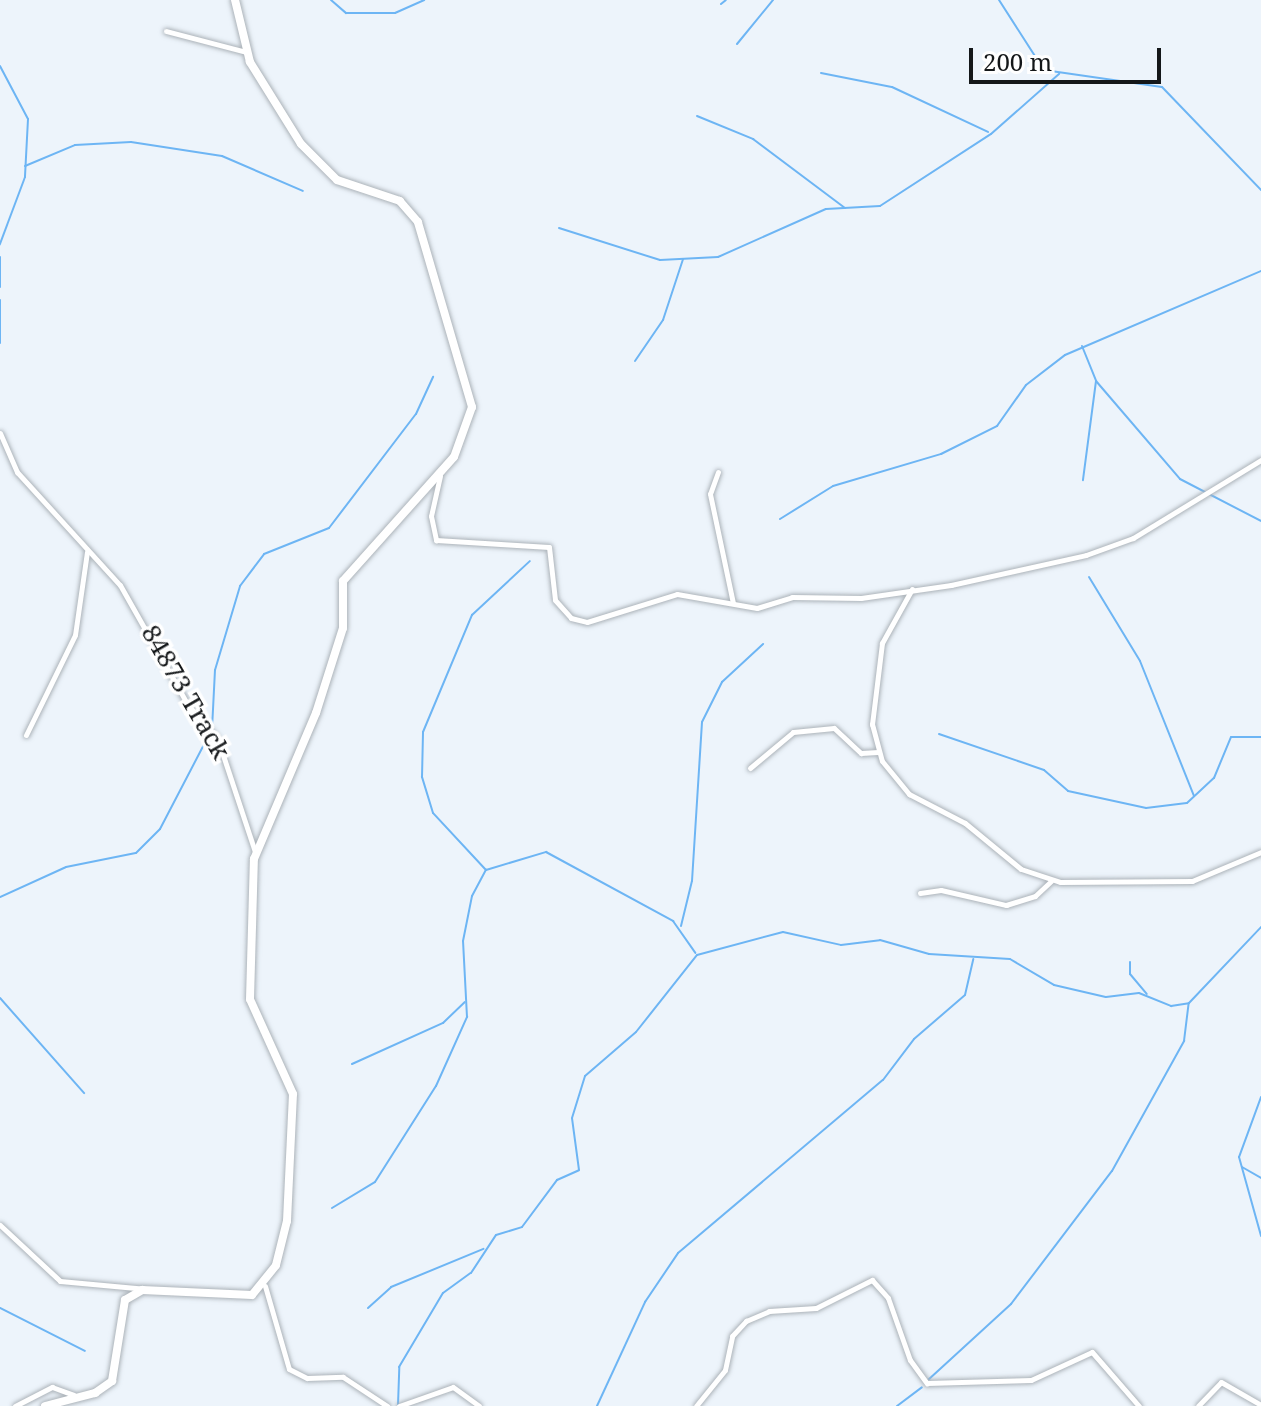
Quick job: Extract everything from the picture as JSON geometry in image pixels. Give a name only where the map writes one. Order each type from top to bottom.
[{"type":"street","points":[[235,0],[246,52],[266,95],[322,167],[352,189],[400,201],[418,222],[472,407],[454,457],[343,581],[335,651],[293,782],[256,856],[250,999],[293,1094],[287,1221],[265,1286],[289,1369],[307,1378],[343,1377],[387,1406]]},
{"type":"street","points":[[166,31],[246,52]]},
{"type":"street","name":"84873 Track","points":[[0,433],[17,472],[59,510],[87,551],[143,617],[181,693],[218,740],[256,856]]},
{"type":"street","points":[[441,470],[431,516],[436,540],[549,547],[553,593],[571,618],[599,620],[677,594],[757,608],[792,597],[861,598],[1098,551],[1133,538],[1261,460]]},
{"type":"street","points":[[718,472],[710,494],[733,603]]},
{"type":"street","points":[[26,735],[75,635],[75,607],[88,584],[87,551]]},
{"type":"street","points":[[912,589],[879,655],[872,724],[878,752],[909,794],[965,823],[1021,869],[1051,881],[1192,881],[1261,852]]},
{"type":"street","points":[[750,768],[793,732],[834,728],[861,753],[878,752]]},
{"type":"street","points":[[920,893],[941,890],[1006,905],[1035,896],[1051,881]]},
{"type":"street","points":[[0,1225],[60,1281],[131,1283],[151,1291],[220,1298],[252,1295],[265,1286]]},
{"type":"street","points":[[696,1406],[725,1370],[732,1336],[746,1321],[769,1311],[816,1308],[872,1280],[888,1298],[910,1360],[927,1383],[1031,1380],[1092,1352],[1139,1406]]},
{"type":"street","points":[[45,1406],[74,1395],[95,1393],[112,1381],[123,1341],[118,1313],[125,1300],[151,1291]]},
{"type":"street","points":[[1198,1406],[1221,1382],[1261,1405]]},
{"type":"street","points":[[15,1406],[52,1387],[74,1395]]},
{"type":"street","points":[[399,1406],[462,1388],[479,1406]]},
{"type":"waterway","points":[[331,0],[346,13],[395,13],[424,0]]},
{"type":"waterway","points":[[721,4],[726,0]]},
{"type":"waterway","points":[[737,44],[773,0]]},
{"type":"waterway","points":[[999,0],[1044,70],[1162,87],[1261,190]]},
{"type":"waterway","points":[[0,66],[28,119],[25,177],[0,244]]},
{"type":"waterway","points":[[821,73],[892,87],[988,132]]},
{"type":"waterway","points":[[559,228],[660,260],[718,257],[826,209],[880,206],[991,134],[1059,74]]},
{"type":"waterway","points":[[697,116],[753,139],[845,208]]},
{"type":"waterway","points":[[25,166],[75,145],[131,142],[222,156],[303,191]]},
{"type":"waterway","points":[[0,257],[0,287]]},
{"type":"waterway","points":[[635,361],[663,320],[683,259]]},
{"type":"waterway","points":[[780,519],[833,486],[941,454],[997,426],[1026,385],[1065,355],[1261,271]]},
{"type":"waterway","points":[[0,300],[0,343]]},
{"type":"waterway","points":[[1082,346],[1096,381],[1083,480]]},
{"type":"waterway","points":[[0,897],[66,867],[136,853],[160,829],[212,729],[215,670],[240,586],[264,554],[329,528],[416,414],[433,377]]},
{"type":"waterway","points":[[1096,381],[1180,479],[1261,521]]},
{"type":"waterway","points":[[486,870],[433,813],[422,777],[423,732],[472,615],[530,561]]},
{"type":"waterway","points":[[1089,577],[1140,661],[1194,796]]},
{"type":"waterway","points":[[681,926],[692,881],[702,722],[722,682],[763,644]]},
{"type":"waterway","points":[[939,734],[1044,770],[1068,791],[1146,808],[1187,803],[1214,778],[1231,737],[1261,737]]},
{"type":"waterway","points":[[332,1208],[375,1182],[436,1086],[467,1017],[463,941],[472,896],[486,870],[546,852],[673,921],[695,953]]},
{"type":"waterway","points":[[398,1405],[399,1367],[443,1293],[471,1273],[496,1235],[522,1227],[557,1180],[579,1170],[572,1118],[585,1076],[636,1032],[697,955],[783,932],[841,945],[880,940],[929,954],[1010,959],[1054,985],[1106,997],[1139,993],[1171,1006],[1189,1003],[1261,927]]},
{"type":"waterway","points":[[597,1406],[645,1302],[678,1253],[883,1080],[914,1039],[965,995],[973,959]]},
{"type":"waterway","points":[[1130,962],[1130,974],[1147,994]]},
{"type":"waterway","points":[[0,998],[84,1093]]},
{"type":"waterway","points":[[352,1064],[443,1023],[465,1002]]},
{"type":"waterway","points":[[928,1380],[1011,1304],[1112,1171],[1184,1041],[1189,1003]]},
{"type":"waterway","points":[[1261,1097],[1239,1157],[1261,1236]]},
{"type":"waterway","points":[[1242,1167],[1261,1178]]},
{"type":"waterway","points":[[368,1308],[391,1287],[483,1249]]},
{"type":"waterway","points":[[0,1308],[85,1351]]},
{"type":"waterway","points":[[897,1406],[922,1387]]}]
